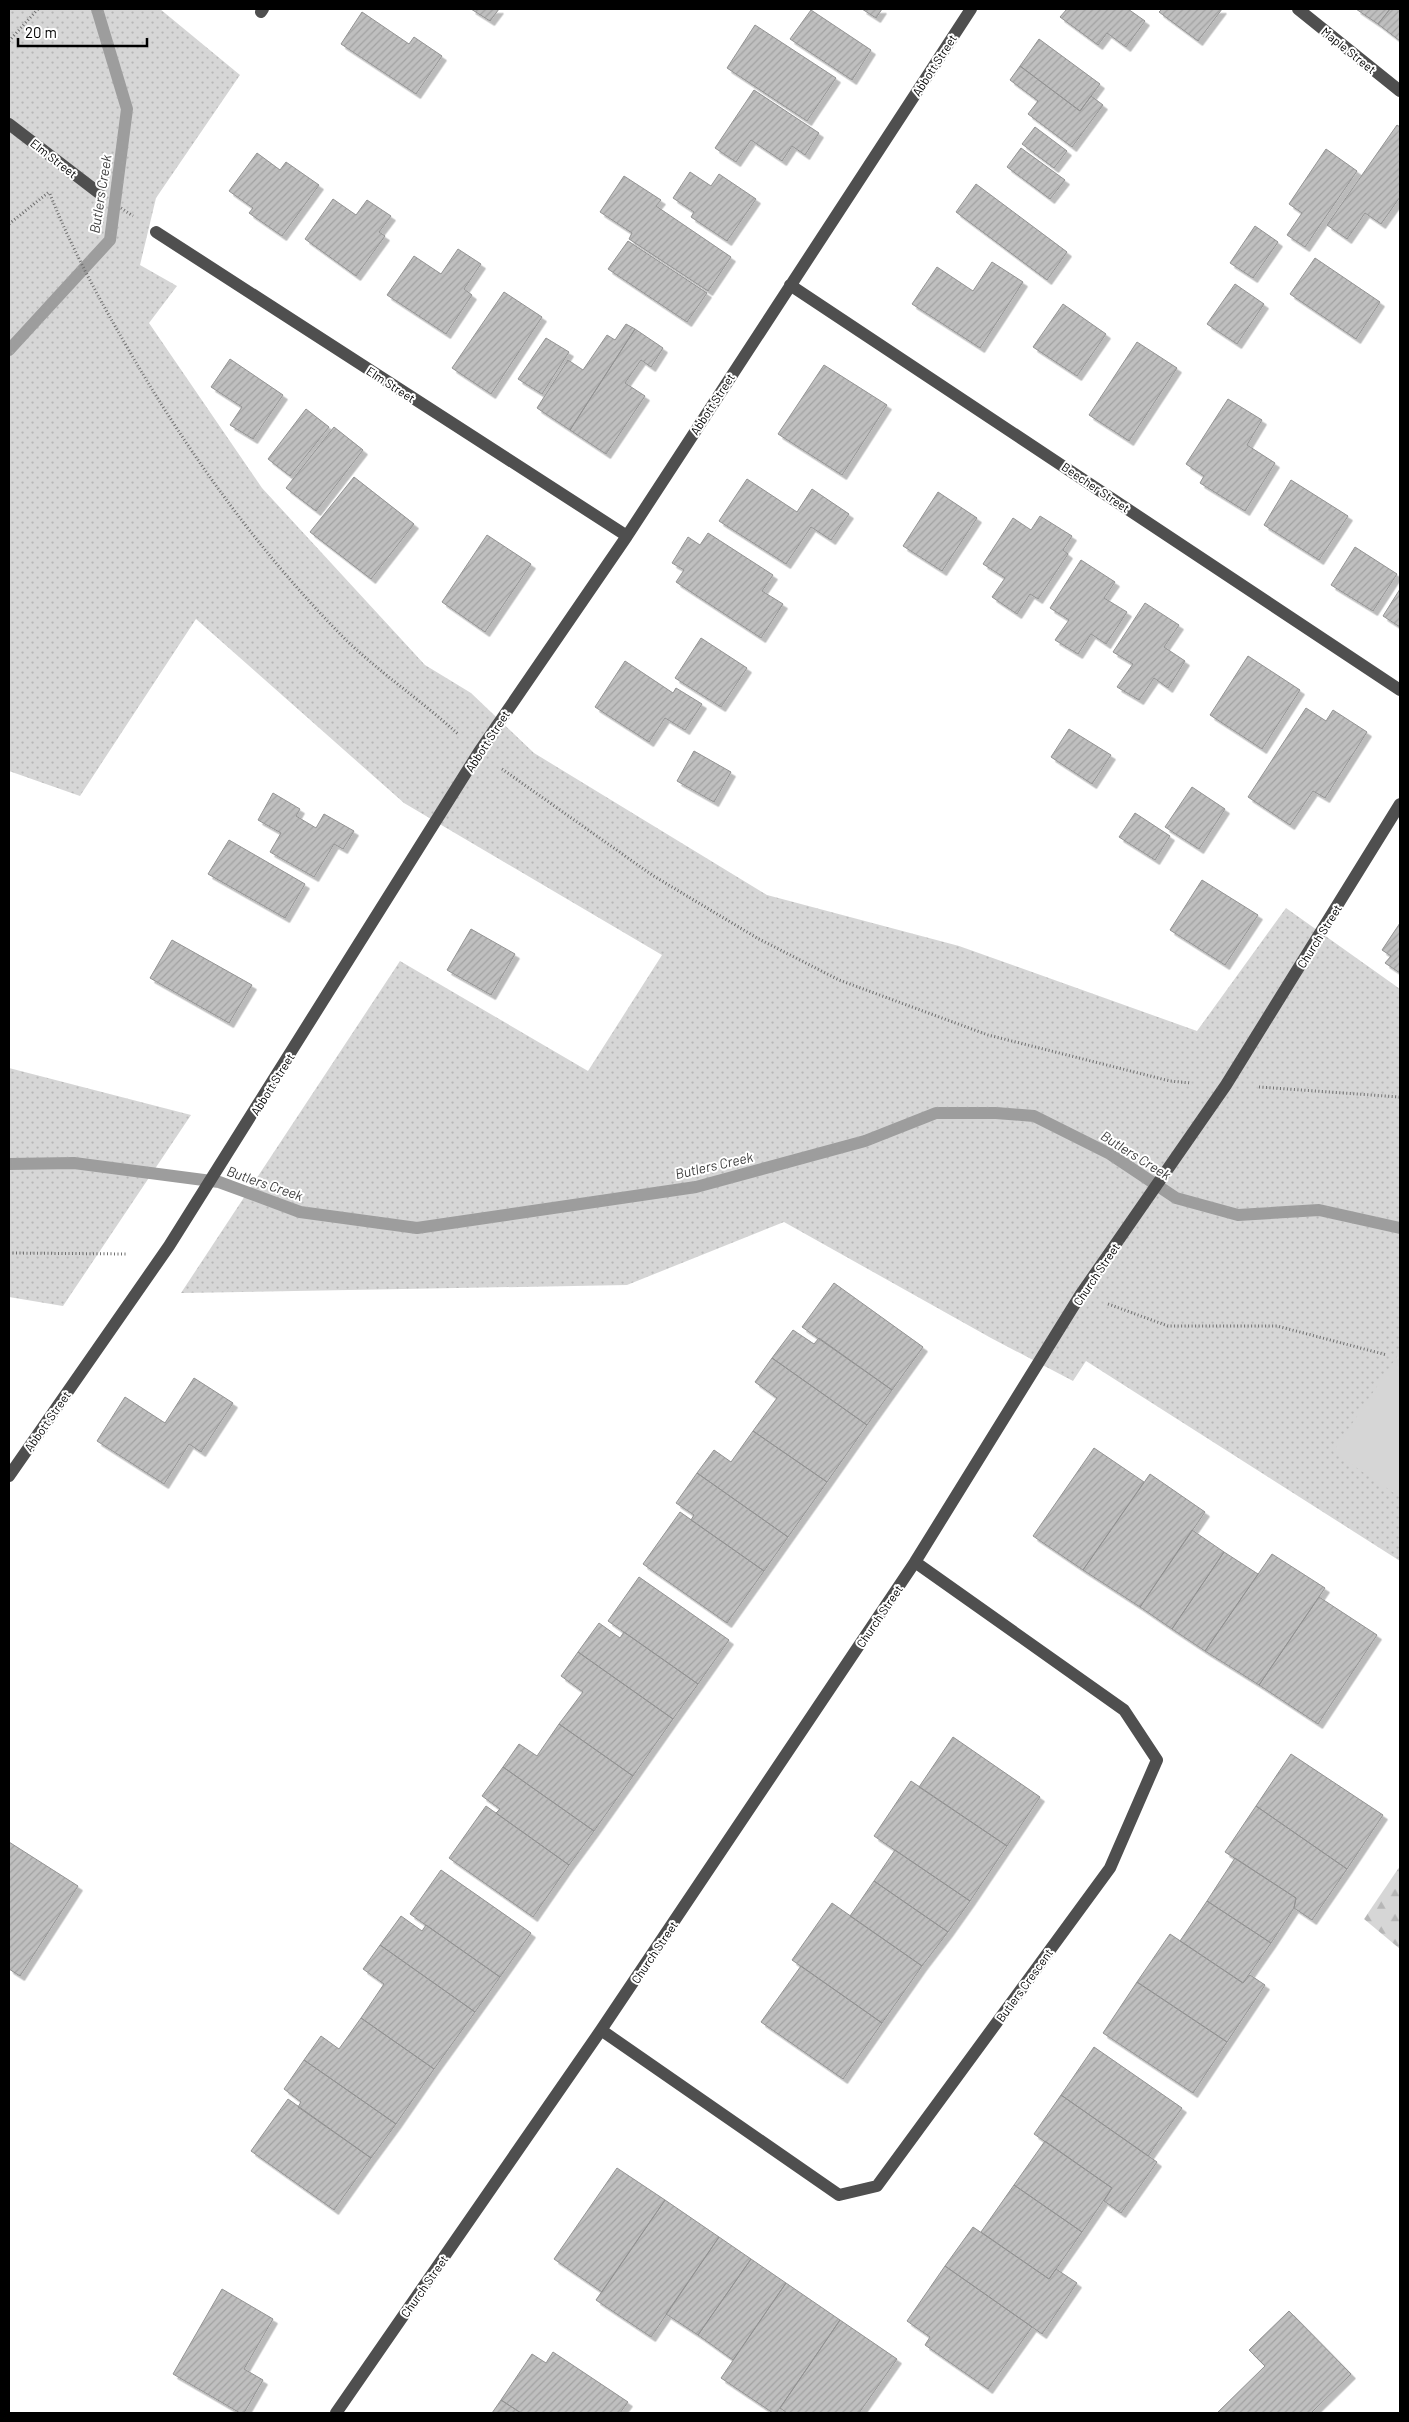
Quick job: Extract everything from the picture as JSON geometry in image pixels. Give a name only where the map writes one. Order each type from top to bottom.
[{"type":"street","name":"Abbott Street","points":[[9,1476],[166,1250],[246,1126],[479,752],[627,536],[971,9]]},
{"type":"street","name":"Maple Street","points":[[1298,9],[1400,90]]},
{"type":"street","name":"Elm Street","points":[[9,124],[99,193]]},
{"type":"street","name":"Elm Street","points":[[156,232],[627,536]]},
{"type":"street","name":"Beecher Street","points":[[790,285],[1400,690]]},
{"type":"street","name":"Church Street","points":[[336,2413],[601,2030],[915,1562],[1081,1294],[1226,1086],[1400,804]]},
{"type":"street","name":"Butlers Crescent","points":[[601,2030],[839,2195],[877,2186],[1110,1868],[1157,1760],[1124,1710],[915,1562]]},
{"type":"path","points":[[9,41],[38,9]]},
{"type":"path","points":[[9,224],[50,192]]},
{"type":"path","points":[[99,193],[156,232]]},
{"type":"path","points":[[66,234],[112,322],[171,423],[254,538],[346,639],[479,752],[652,875],[757,938],[839,980],[988,1035],[1170,1081],[1400,1097]]},
{"type":"path","points":[[9,1253],[166,1250]]},
{"type":"path","points":[[1081,1294],[1168,1326],[1277,1326],[1387,1355]]},
{"type":"green space","points":[[9,9],[160,9],[240,75],[156,198],[140,265],[177,286],[149,323],[262,488],[425,665],[471,693],[534,753],[767,895],[959,946],[1197,1031],[1286,908],[1400,989],[1400,1561],[1086,1361],[1073,1381],[991,1338],[784,1222],[627,1285],[181,1293],[400,961],[588,1071],[662,955],[404,803],[196,619],[80,796],[9,771]]},
{"type":"green space","points":[[9,1068],[191,1115],[63,1306],[9,1297]]},
{"type":"green space","points":[[1400,1352],[1400,1497],[1333,1452]]},
{"type":"green space","points":[[1400,1866],[1400,1949],[1364,1919]]},
{"type":"building","points":[[471,9],[499,9],[490,21]]},
{"type":"building","points":[[862,9],[882,9],[876,18]]},
{"type":"building","points":[[1067,9],[1128,9],[1145,21],[1126,47],[1107,33],[1098,45],[1060,17]]},
{"type":"building","points":[[1162,9],[1222,9],[1198,41],[1159,12]]},
{"type":"building","points":[[1356,9],[1390,9],[1378,24]]},
{"type":"building","points":[[1390,9],[1400,9],[1400,41],[1378,24]]},
{"type":"building","points":[[811,10],[871,50],[852,80],[790,39]]},
{"type":"building","points":[[362,12],[409,44],[414,37],[442,56],[416,94],[341,44]]},
{"type":"building","points":[[755,25],[836,78],[807,121],[727,68]]},
{"type":"building","points":[[1039,39],[1100,84],[1080,111],[1020,66]]},
{"type":"building","points":[[1020,66],[1080,111],[1091,96],[1103,105],[1072,147],[1028,114],[1038,101],[1010,80]]},
{"type":"building","points":[[754,90],[819,133],[805,155],[792,146],[782,161],[751,140],[736,162],[715,148]]},
{"type":"building","points":[[1397,125],[1400,127],[1400,197],[1381,224],[1365,213],[1347,239],[1327,225]]},
{"type":"building","points":[[1035,127],[1067,151],[1054,168],[1022,144]]},
{"type":"building","points":[[1021,148],[1065,180],[1050,199],[1007,167]]},
{"type":"building","points":[[1326,149],[1357,171],[1305,247],[1287,235],[1302,213],[1289,204]]},
{"type":"building","points":[[257,153],[280,170],[286,162],[319,185],[282,236],[249,213],[253,208],[229,191]]},
{"type":"building","points":[[690,172],[711,186],[719,174],[756,199],[727,241],[691,217],[694,212],[673,198]]},
{"type":"building","points":[[624,176],[661,200],[656,206],[731,257],[708,291],[629,239],[632,233],[600,212]]},
{"type":"building","points":[[976,184],[1067,252],[1047,280],[956,212]]},
{"type":"building","points":[[333,199],[356,215],[367,200],[391,216],[379,232],[385,236],[356,276],[305,239]]},
{"type":"building","points":[[1255,226],[1278,242],[1253,278],[1230,263]]},
{"type":"building","points":[[628,241],[707,293],[687,322],[608,269]]},
{"type":"building","points":[[458,249],[481,264],[464,289],[472,295],[446,334],[387,295],[414,256],[441,274]]},
{"type":"building","points":[[1315,258],[1380,302],[1356,339],[1290,294]]},
{"type":"building","points":[[992,262],[1023,282],[980,348],[912,304],[937,267],[973,291]]},
{"type":"building","points":[[1235,284],[1264,304],[1237,344],[1207,324]]},
{"type":"building","points":[[504,292],[542,317],[491,394],[452,368]]},
{"type":"building","points":[[1063,304],[1106,334],[1077,376],[1033,347]]},
{"type":"building","points":[[626,324],[635,329],[570,430],[537,408],[568,360],[583,370],[607,335],[615,340]]},
{"type":"building","points":[[635,329],[663,348],[651,367],[641,360],[625,383],[645,396],[606,454],[570,430]]},
{"type":"building","points":[[546,338],[569,352],[542,394],[518,379]]},
{"type":"building","points":[[1137,342],[1177,368],[1129,441],[1089,415]]},
{"type":"building","points":[[230,359],[283,395],[253,439],[230,425],[242,407],[211,387]]},
{"type":"building","points":[[824,365],[887,405],[842,475],[778,434]]},
{"type":"building","points":[[1228,399],[1262,420],[1247,445],[1275,463],[1245,511],[1200,483],[1204,476],[1186,464]]},
{"type":"building","points":[[306,409],[329,427],[290,476],[268,459]]},
{"type":"building","points":[[334,427],[363,450],[316,511],[286,488]]},
{"type":"building","points":[[354,477],[414,524],[371,579],[310,532]]},
{"type":"building","points":[[747,479],[797,512],[812,489],[849,514],[831,540],[811,527],[786,564],[719,521]]},
{"type":"building","points":[[1291,480],[1348,516],[1319,560],[1264,525]]},
{"type":"building","points":[[938,492],[977,518],[942,571],[903,546]]},
{"type":"building","points":[[1040,516],[1072,536],[1063,550],[1068,554],[1038,599],[1030,594],[1017,614],[992,597],[1005,578],[983,564],[1013,518],[1031,530]]},
{"type":"building","points":[[708,533],[773,575],[762,591],[783,604],[761,638],[676,582],[684,570],[672,563],[688,537],[700,545]]},
{"type":"building","points":[[487,535],[531,564],[485,632],[442,602]]},
{"type":"building","points":[[1355,547],[1397,574],[1373,611],[1331,585]]},
{"type":"building","points":[[1081,560],[1115,582],[1104,598],[1127,612],[1106,644],[1091,634],[1078,654],[1055,640],[1069,620],[1050,608]]},
{"type":"building","points":[[1400,589],[1400,627],[1383,616]]},
{"type":"building","points":[[1145,603],[1179,625],[1164,647],[1185,661],[1168,688],[1154,678],[1139,700],[1117,687],[1133,664],[1113,652]]},
{"type":"building","points":[[701,638],[747,668],[721,707],[675,678]]},
{"type":"building","points":[[1248,656],[1300,690],[1262,749],[1210,715]]},
{"type":"building","points":[[625,661],[673,693],[676,688],[702,704],[685,730],[665,718],[649,742],[595,707]]},
{"type":"building","points":[[1306,708],[1326,721],[1333,710],[1367,732],[1325,798],[1313,791],[1290,825],[1248,797]]},
{"type":"building","points":[[1069,729],[1111,755],[1092,784],[1051,757]]},
{"type":"building","points":[[694,751],[731,772],[714,802],[677,781]]},
{"type":"building","points":[[1192,787],[1225,809],[1199,849],[1165,827]]},
{"type":"building","points":[[273,793],[300,809],[296,816],[316,828],[324,814],[354,831],[343,849],[334,844],[314,877],[270,852],[281,833],[258,820]]},
{"type":"building","points":[[1135,813],[1170,836],[1155,860],[1119,837]]},
{"type":"building","points":[[229,840],[305,884],[285,918],[208,874]]},
{"type":"building","points":[[1202,880],[1258,915],[1225,965],[1170,930]]},
{"type":"building","points":[[1400,923],[1400,973],[1385,963],[1391,956],[1382,950]]},
{"type":"building","points":[[471,929],[515,954],[491,995],[447,970]]},
{"type":"building","points":[[172,940],[252,985],[229,1023],[150,978]]},
{"type":"building","points":[[834,1283],[923,1347],[892,1390],[802,1327]]},
{"type":"building","points":[[793,1330],[814,1344],[819,1338],[892,1390],[867,1425],[772,1358]]},
{"type":"building","points":[[772,1358],[867,1425],[827,1482],[753,1431],[777,1398],[755,1382]]},
{"type":"building","points":[[194,1378],[233,1403],[201,1452],[189,1444],[164,1484],[97,1441],[125,1397],[165,1423]]},
{"type":"building","points":[[753,1431],[827,1482],[788,1537],[697,1473],[714,1450],[731,1462]]},
{"type":"building","points":[[1094,1448],[1144,1482],[1083,1570],[1033,1536]]},
{"type":"building","points":[[697,1473],[788,1537],[764,1571],[691,1520],[694,1515],[676,1503]]},
{"type":"building","points":[[1150,1474],[1205,1512],[1140,1607],[1083,1570]]},
{"type":"building","points":[[680,1512],[764,1571],[727,1623],[643,1564]]},
{"type":"building","points":[[1192,1530],[1224,1552],[1172,1629],[1140,1607]]},
{"type":"building","points":[[1224,1552],[1258,1574],[1205,1651],[1172,1629]]},
{"type":"building","points":[[1272,1554],[1325,1588],[1259,1685],[1205,1651]]},
{"type":"building","points":[[639,1577],[729,1640],[698,1684],[608,1621]]},
{"type":"building","points":[[1319,1597],[1377,1635],[1318,1724],[1259,1685]]},
{"type":"building","points":[[599,1623],[620,1638],[624,1632],[698,1684],[673,1719],[578,1652]]},
{"type":"building","points":[[578,1652],[673,1719],[633,1776],[559,1724],[583,1692],[561,1676]]},
{"type":"building","points":[[559,1724],[633,1776],[594,1831],[503,1767],[519,1744],[537,1756]]},
{"type":"building","points":[[953,1737],[1040,1797],[1007,1846],[919,1787]]},
{"type":"building","points":[[1291,1754],[1383,1815],[1347,1869],[1256,1806]]},
{"type":"building","points":[[503,1767],[594,1831],[569,1865],[496,1813],[500,1809],[482,1796]]},
{"type":"building","points":[[911,1781],[1007,1846],[970,1901],[874,1836]]},
{"type":"building","points":[[486,1806],[569,1865],[533,1917],[449,1858]]},
{"type":"building","points":[[1256,1806],[1347,1869],[1312,1920],[1294,1908],[1296,1898],[1225,1852]]},
{"type":"building","points":[[9,1842],[78,1886],[20,1976],[9,1969]]},
{"type":"building","points":[[895,1850],[970,1901],[948,1932],[874,1881]]},
{"type":"building","points":[[1235,1858],[1296,1898],[1294,1908],[1271,1943],[1207,1901]]},
{"type":"building","points":[[441,1870],[531,1933],[500,1977],[410,1914]]},
{"type":"building","points":[[874,1881],[948,1932],[922,1966],[850,1916]]},
{"type":"building","points":[[1207,1901],[1271,1943],[1243,1983],[1180,1941]]},
{"type":"building","points":[[832,1903],[922,1966],[882,2023],[792,1960]]},
{"type":"building","points":[[401,1916],[422,1931],[426,1925],[500,1977],[475,2012],[380,1945]]},
{"type":"building","points":[[1170,1934],[1243,1983],[1250,1975],[1265,1985],[1227,2042],[1137,1982]]},
{"type":"building","points":[[380,1945],[475,2012],[434,2069],[361,2018],[384,1984],[363,1969]]},
{"type":"building","points":[[801,1966],[882,2023],[843,2079],[761,2022]]},
{"type":"building","points":[[1137,1982],[1227,2042],[1193,2093],[1103,2033]]},
{"type":"building","points":[[361,2018],[434,2069],[396,2124],[304,2060],[321,2036],[339,2049]]},
{"type":"building","points":[[1094,2047],[1182,2108],[1148,2156],[1061,2095]]},
{"type":"building","points":[[304,2060],[396,2124],[371,2158],[298,2107],[301,2102],[284,2089]]},
{"type":"building","points":[[1061,2095],[1157,2162],[1121,2213],[1104,2201],[1112,2188],[1034,2134]]},
{"type":"building","points":[[288,2099],[371,2158],[334,2210],[251,2151]]},
{"type":"building","points":[[1045,2141],[1112,2188],[1082,2232],[1014,2185]]},
{"type":"building","points":[[617,2168],[665,2200],[602,2292],[554,2259]]},
{"type":"building","points":[[1014,2185],[1082,2232],[1049,2279],[981,2232]]},
{"type":"building","points":[[665,2200],[719,2237],[651,2337],[596,2300]]},
{"type":"building","points":[[973,2227],[1049,2279],[1056,2269],[1077,2283],[1042,2334],[945,2266]]},
{"type":"building","points":[[719,2237],[751,2259],[698,2335],[666,2314]]},
{"type":"building","points":[[751,2259],[786,2283],[733,2360],[698,2335]]},
{"type":"building","points":[[945,2266],[1032,2327],[988,2389],[925,2345],[930,2337],[907,2321]]},
{"type":"building","points":[[786,2283],[840,2320],[780,2408],[776,2413],[773,2413],[721,2378]]},
{"type":"building","points":[[222,2289],[273,2319],[244,2369],[263,2380],[244,2413],[240,2413],[173,2374]]},
{"type":"building","points":[[1289,2311],[1351,2374],[1311,2413],[1217,2413],[1265,2366],[1249,2350]]},
{"type":"building","points":[[840,2320],[897,2359],[859,2413],[787,2413],[780,2408]]},
{"type":"building","points":[[553,2352],[628,2402],[620,2413],[521,2413],[501,2400],[532,2354],[546,2363]]},
{"type":"building","points":[[501,2400],[521,2413],[492,2413]]},
{"type":"waterway","name":"Butlers Creek","points":[[9,350],[110,240],[127,109],[97,9]]},
{"type":"waterway","name":"Butlers Creek","points":[[9,1164],[74,1163],[219,1182],[300,1212],[417,1228],[696,1187],[865,1141],[936,1113],[996,1113],[1034,1116],[1110,1154],[1176,1198],[1238,1215],[1319,1210],[1400,1228]]}]
